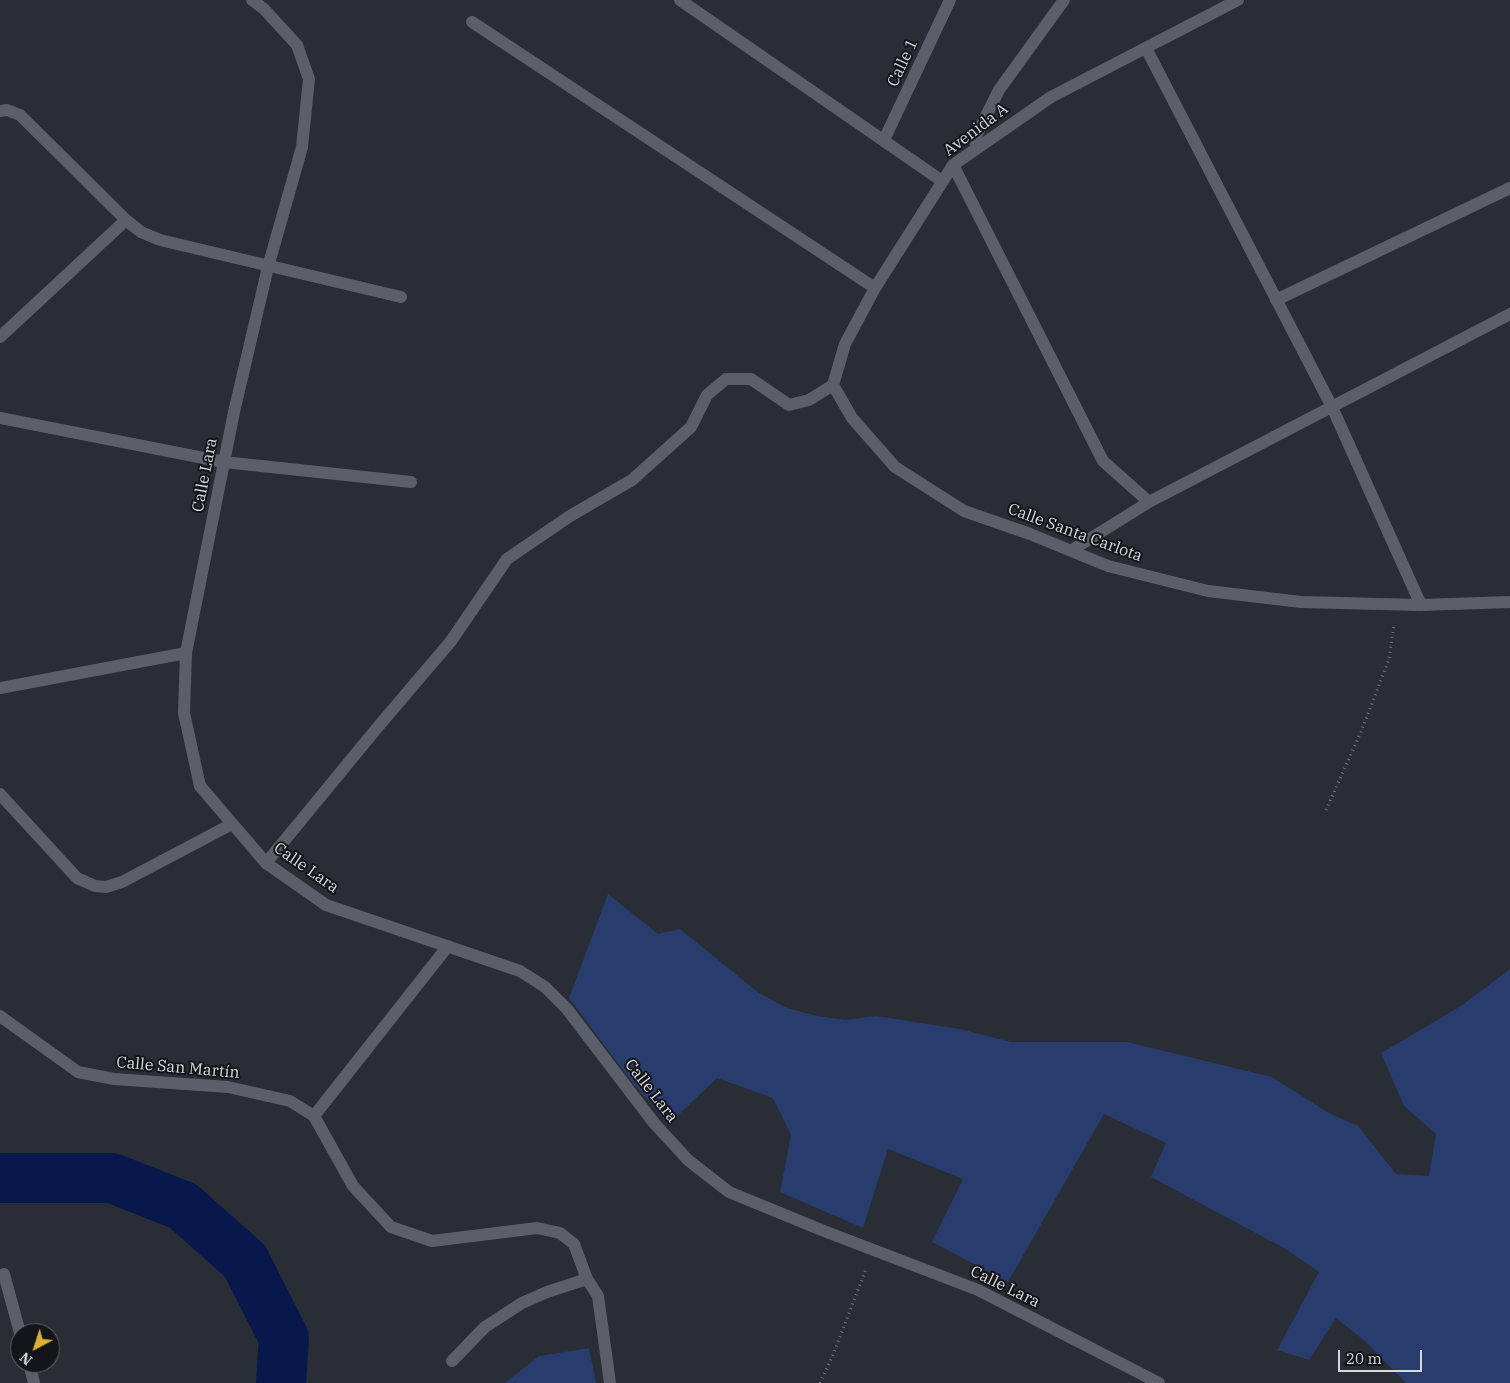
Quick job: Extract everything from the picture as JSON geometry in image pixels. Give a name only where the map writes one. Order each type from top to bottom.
[{"type":"street","name":"Calle Lara","points":[[252,0],[264,9],[297,45],[309,79],[302,147],[268,267],[234,412],[186,654],[184,713],[200,786],[266,863],[326,905],[520,971],[545,987],[567,1009],[654,1123],[688,1160],[729,1192],[978,1290],[1159,1383]]},
{"type":"street","name":"Calle 1","points":[[884,140],[950,0]]},
{"type":"street","points":[[976,149],[976,136],[999,90],[1064,0]]},
{"type":"street","name":"Avenida A","points":[[833,385],[845,344],[875,288],[953,165],[1051,97],[1238,0]]},
{"type":"street","points":[[685,1],[942,181]]},
{"type":"street","points":[[472,22],[875,288]]},
{"type":"street","points":[[1146,48],[1332,407],[1421,605]]},
{"type":"street","points":[[0,110],[20,114],[126,220],[141,232],[160,240],[268,267],[401,297]]},
{"type":"street","points":[[953,165],[1103,461],[1149,502]]},
{"type":"street","points":[[1276,300],[1510,188]]},
{"type":"street","points":[[0,337],[126,220]]},
{"type":"street","points":[[1072,550],[1149,502],[1510,314]]},
{"type":"street","points":[[266,863],[451,641],[507,559],[570,516],[632,480],[691,426],[707,395],[726,379],[751,379],[789,405],[809,400],[833,385]]},
{"type":"street","name":"Calle Santa Carlota","points":[[833,385],[852,418],[895,467],[964,511],[1072,550],[1108,566],[1208,592],[1300,602],[1421,605],[1510,602]]},
{"type":"street","points":[[0,418],[224,462],[411,482]]},
{"type":"street","points":[[0,688],[186,654]]},
{"type":"street","points":[[0,794],[77,878],[94,886],[106,887],[122,882],[232,824]]},
{"type":"street","points":[[448,946],[314,1116],[353,1186],[391,1227],[432,1241],[537,1228],[560,1233],[574,1244],[587,1279],[598,1296],[610,1383]]},
{"type":"street","name":"Calle San Martín","points":[[0,1016],[78,1072],[114,1079],[228,1087],[290,1102],[314,1116]]},
{"type":"street","points":[[4,1274],[17,1323]]},
{"type":"street","points":[[452,1361],[485,1328],[522,1303],[547,1292],[587,1279]]},
{"type":"path","points":[[1326,810],[1361,732],[1389,659],[1397,604]]},
{"type":"path","points":[[820,1383],[833,1355],[873,1250]]},
{"type":"shaded area","points":[[608,894],[658,934],[680,929],[759,993],[787,1008],[817,1016],[845,1020],[876,1016],[960,1029],[1011,1042],[1127,1042],[1272,1077],[1329,1113],[1358,1126],[1396,1174],[1429,1176],[1436,1134],[1404,1106],[1381,1053],[1461,1006],[1510,969],[1510,1383],[1406,1383],[1366,1342],[1336,1318],[1309,1360],[1277,1350],[1319,1272],[1284,1248],[1151,1177],[1166,1143],[1104,1114],[1008,1282],[932,1242],[963,1179],[888,1149],[863,1228],[780,1192],[791,1135],[773,1098],[717,1078],[669,1124],[632,1082],[569,998]]},
{"type":"shaded area","points":[[589,1348],[596,1383],[505,1383],[539,1356]]},
{"type":"waterway","points":[[0,1178],[112,1178],[183,1206],[245,1261],[284,1338],[281,1383]]}]
